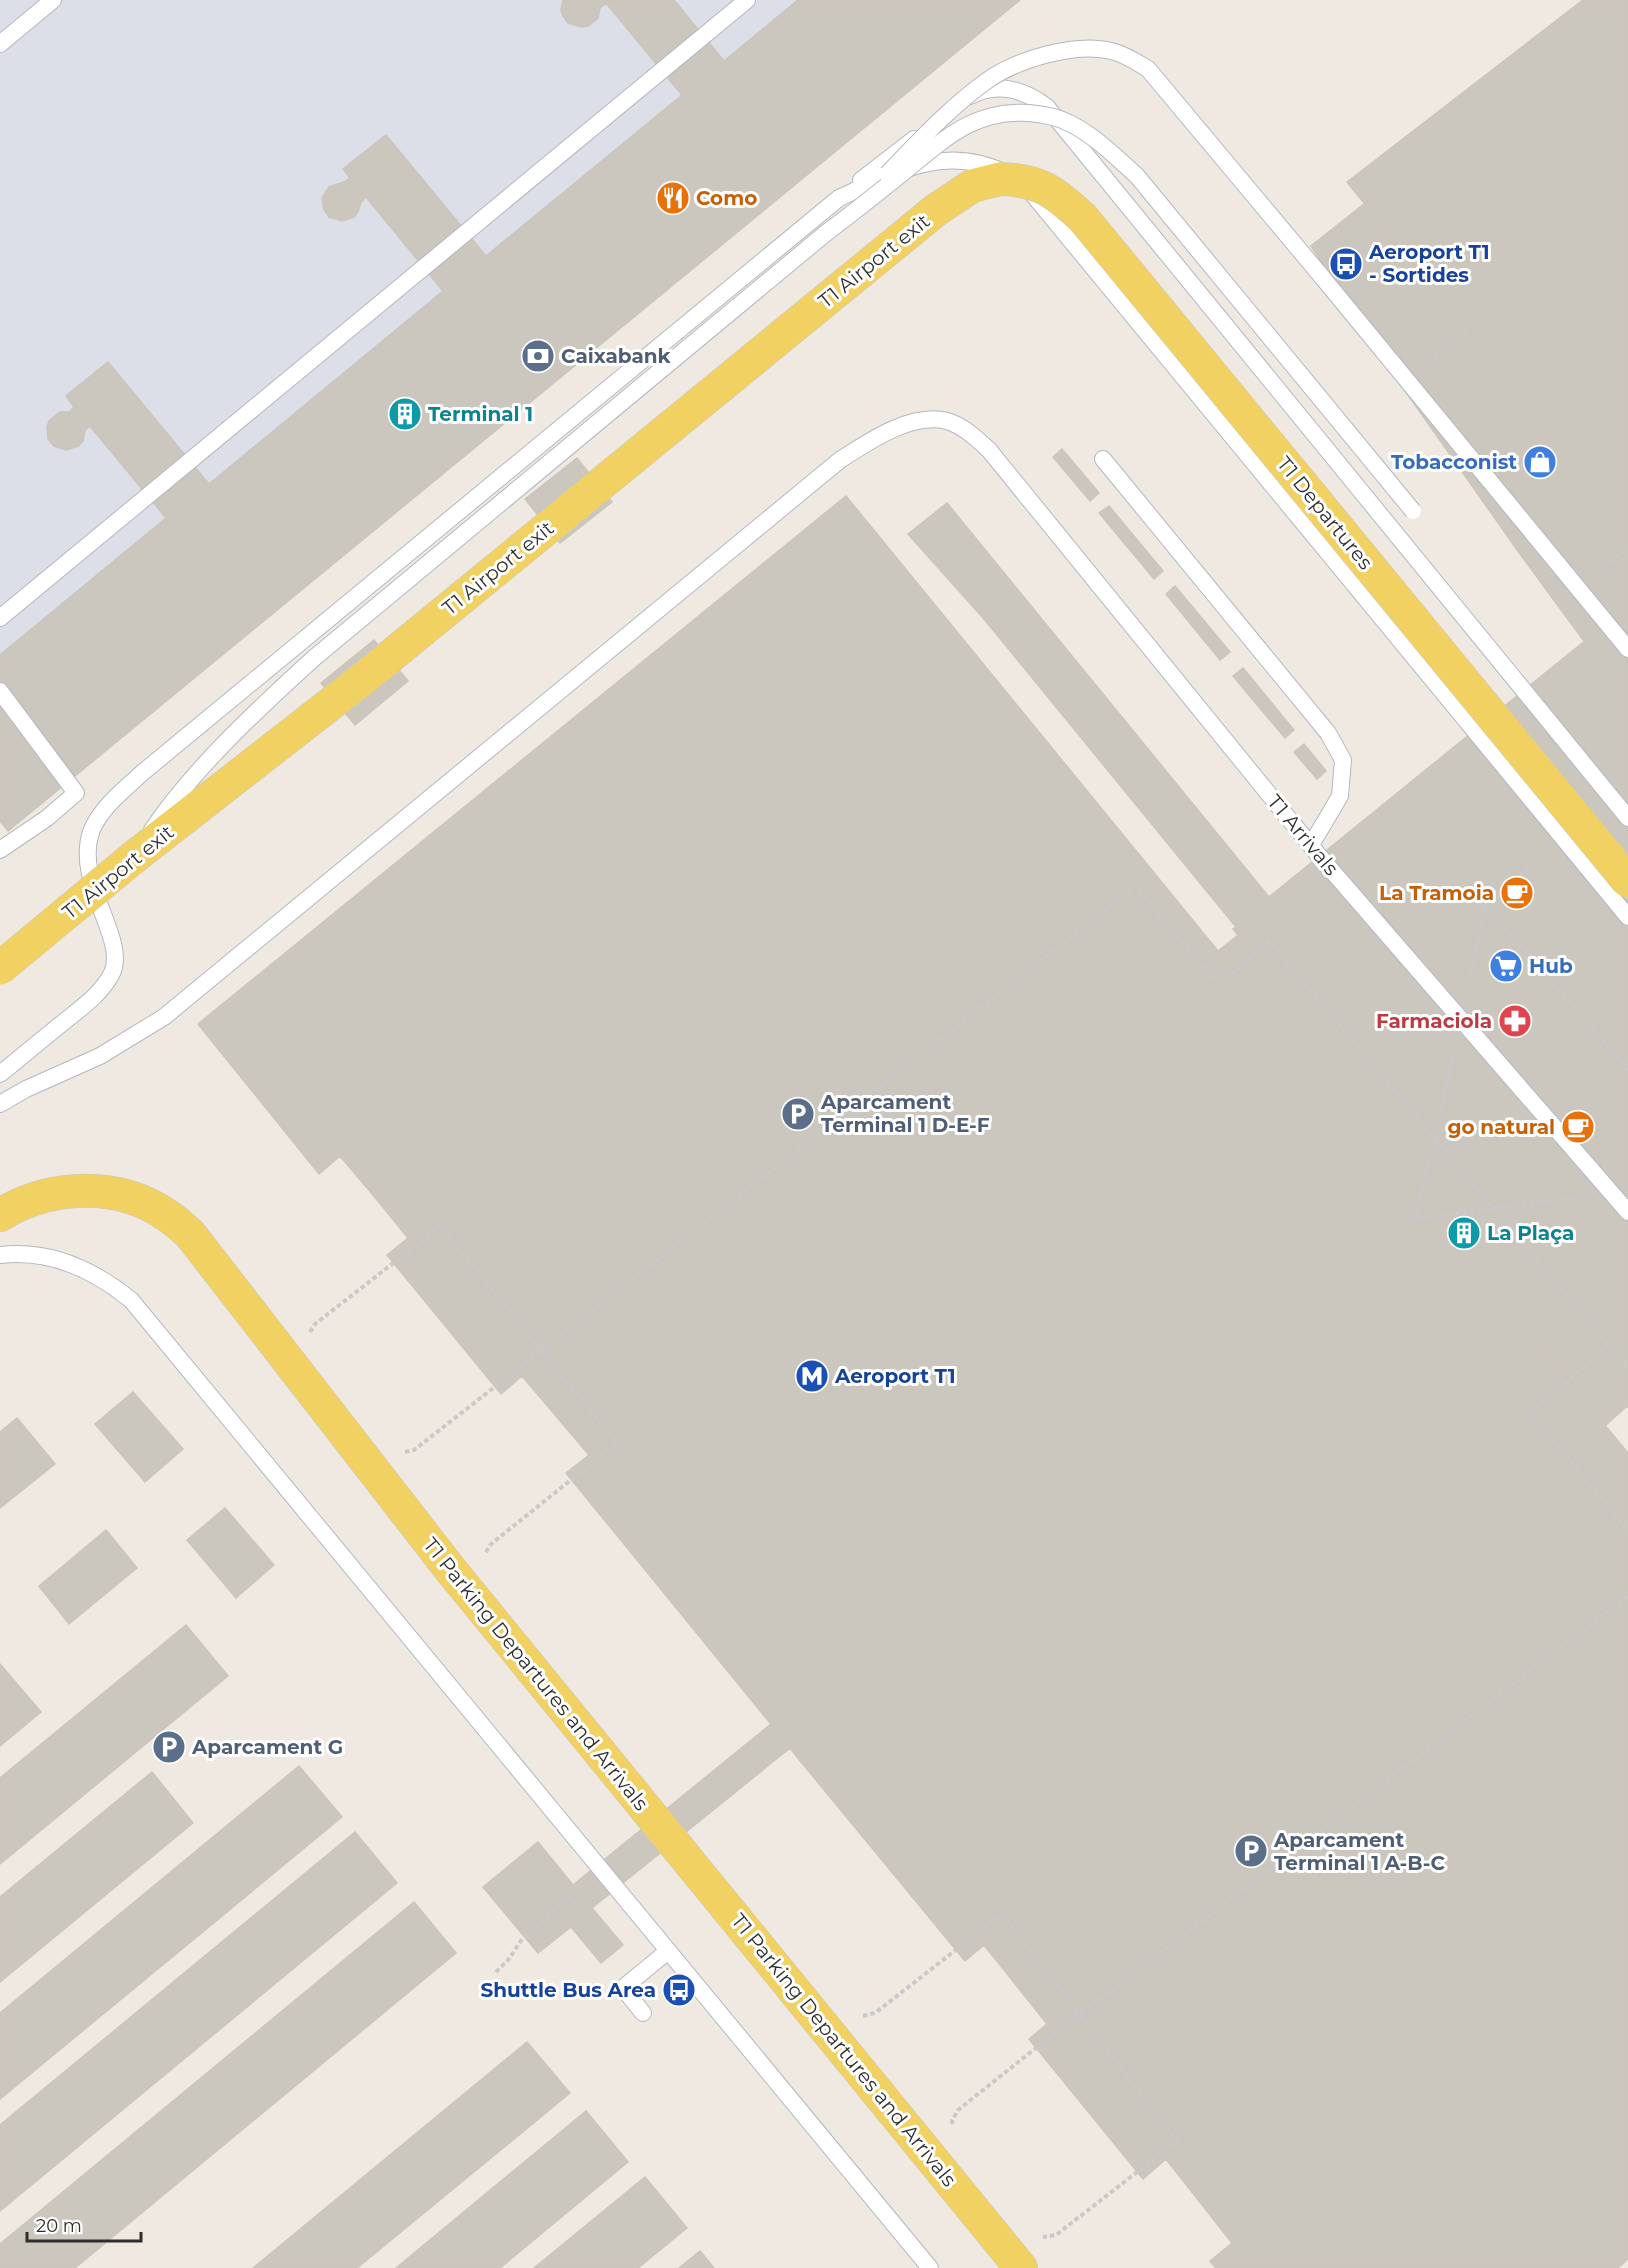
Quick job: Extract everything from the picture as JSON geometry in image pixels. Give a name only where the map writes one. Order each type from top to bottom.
[{"type":"main road","name":"T1 Airport exit","points":[[0,968],[134,857],[365,678],[936,210],[972,186],[1000,179]]},
{"type":"main road","name":"T1 Departures","points":[[1000,179],[1044,186],[1057,194],[1083,218],[1628,881]]},
{"type":"main road","name":"T1 Parking Departures and Arrivals","points":[[0,1215],[27,1200],[45,1194],[64,1190],[106,1192],[147,1205],[167,1215],[190,1234],[450,1569],[1021,2268]]},
{"type":"lane","points":[[0,44],[53,0]]},
{"type":"lane","points":[[0,618],[744,1]]},
{"type":"lane","points":[[826,233],[947,113],[989,79],[1035,58],[1069,50],[1093,48],[1127,56],[1148,69],[1171,95],[1628,649]]},
{"type":"lane","points":[[0,1074],[90,1000],[112,972],[116,959],[114,943],[92,888],[88,862],[91,832],[102,813],[110,805],[151,766],[839,198],[961,101],[975,93],[989,89],[1004,88],[1019,91],[1034,97],[1047,107],[1628,818]]},
{"type":"lane","points":[[134,857],[168,806],[256,711],[314,658],[826,233],[959,129],[989,115],[1019,112],[1066,121],[1103,146],[1137,176],[1413,511]]},
{"type":"lane","points":[[839,198],[896,171],[946,160],[971,161],[992,166],[1014,178],[1029,190],[1628,917]]},
{"type":"lane","name":"T1 Arrivals","points":[[0,1104],[26,1089],[100,1056],[164,1017],[840,460],[873,439],[898,427],[926,420],[947,421],[968,431],[989,450],[1311,845],[1628,1212]]},
{"type":"lane","points":[[1103,459],[1328,733],[1343,760],[1340,796],[1311,845]]},
{"type":"lane","points":[[0,691],[75,793],[47,818],[0,850]]},
{"type":"lane","points":[[0,1255],[28,1255],[54,1259],[83,1268],[110,1283],[131,1300],[930,2268]]},
{"type":"lane","points":[[643,2013],[622,1988],[668,1951]]},
{"type":"path","points":[[1407,380],[1469,331]]},
{"type":"path","points":[[1578,588],[1628,548]]},
{"type":"path","points":[[1565,839],[1485,903],[1462,1020],[1415,1219],[1611,1192]]},
{"type":"path","points":[[414,1450],[1136,886],[1210,978],[1235,971],[1269,941],[1628,1370]]},
{"type":"path","points":[[1485,903],[1628,1070]]},
{"type":"path","points":[[315,1324],[441,1226],[617,1443],[491,1544]]},
{"type":"path","points":[[1607,1345],[1569,1381],[1531,1412],[1628,1531]]},
{"type":"path","points":[[958,2110],[1628,1596]]},
{"type":"path","points":[[496,1972],[509,1959],[524,1936],[570,1897],[581,1909]]},
{"type":"path","points":[[875,2013],[1002,1914],[1177,2141],[1056,2235]]},
{"type":"shaded area","points":[[0,0],[798,0],[0,655]]},
{"type":"building","name":"Terminal 1","points":[[563,0],[674,0],[724,61],[798,0],[1020,0],[8,831],[0,821],[0,655],[166,518],[90,426],[85,430],[83,441],[78,446],[66,450],[54,446],[48,439],[49,421],[60,412],[69,412],[74,407],[66,396],[108,362],[209,484],[443,291],[366,197],[354,217],[342,221],[329,217],[324,210],[322,198],[329,187],[350,178],[343,169],[386,135],[486,256],[682,95],[606,3],[600,8],[598,18],[588,26],[581,27],[568,23],[563,16],[561,10]]},
{"type":"building","points":[[1583,0],[1628,0],[1628,526],[1347,182]]},
{"type":"building","points":[[1364,204],[1628,526],[1628,701],[1520,554],[1401,385],[1311,246]]},
{"type":"building","points":[[1062,449],[1099,493],[1090,501],[1053,457]]},
{"type":"building","points":[[577,458],[612,502],[560,543],[525,499]]},
{"type":"building","name":"Aparcament Terminal 1 D-E-F","points":[[846,496],[1218,951],[1285,1029],[1302,1015],[1361,1085],[1252,1174],[1325,1264],[766,1718],[566,1473],[589,1455],[522,1376],[501,1394],[387,1255],[408,1238],[373,1195],[340,1156],[319,1174],[198,1024]]},
{"type":"building","name":"La Plaça","points":[[947,503],[1269,897],[1628,606],[1628,1408],[1627,1406],[1606,1425],[1534,1340],[1557,1322],[1499,1254],[1390,1343],[1386,1338],[1348,1369],[1318,1333],[797,1757],[790,1748],[592,1908],[623,1945],[601,1963],[571,1927],[538,1953],[483,1887],[538,1842],[573,1885],[771,1724],[766,1718],[1325,1264],[1252,1174],[1361,1085],[1302,1015],[1285,1029],[1218,951],[1238,935],[1233,929],[1236,927],[984,619],[908,534]]},
{"type":"building","points":[[1109,506],[1163,571],[1154,579],[1099,513]]},
{"type":"building","points":[[1175,586],[1230,652],[1220,660],[1166,594]]},
{"type":"building","points":[[374,640],[408,681],[355,725],[321,683]]},
{"type":"building","points":[[1243,668],[1294,730],[1285,738],[1233,676]]},
{"type":"building","points":[[1304,744],[1326,771],[1317,779],[1294,752]]},
{"type":"building","name":"Aparcament Terminal 1 A-B-C","points":[[1499,1254],[1557,1322],[1534,1340],[1628,1453],[1628,2259],[1618,2268],[1216,2268],[1210,2261],[1232,2243],[1166,2159],[1143,2179],[1029,2039],[1047,2024],[984,1945],[965,1961],[797,1757],[1318,1333],[1348,1369],[1386,1338],[1390,1343]]},
{"type":"building","points":[[133,1392],[183,1449],[145,1482],[95,1424]]},
{"type":"building","points":[[17,1418],[55,1464],[0,1508],[0,1432]]},
{"type":"building","points":[[225,1508],[274,1565],[236,1598],[187,1540]]},
{"type":"building","points":[[106,1530],[137,1568],[69,1624],[39,1586]]},
{"type":"building","points":[[186,1625],[228,1676],[0,1864],[0,1778]]},
{"type":"building","points":[[0,1664],[41,1712],[0,1746]]},
{"type":"building","points":[[299,1766],[342,1817],[0,2099],[0,2013]]},
{"type":"building","points":[[152,1772],[193,1823],[0,1982],[0,1897]]},
{"type":"building","points":[[355,1832],[397,1883],[0,2211],[0,2125]]},
{"type":"building","points":[[414,1902],[456,1953],[75,2268],[0,2268],[0,2244]]},
{"type":"building","points":[[527,2042],[570,2093],[357,2268],[253,2268]]},
{"type":"building","points":[[586,2111],[628,2162],[500,2268],[396,2268]]},
{"type":"building","points":[[645,2177],[687,2228],[638,2268],[534,2268]]},
{"type":"building","points":[[700,2251],[714,2268],[679,2268]]},
{"type":"place","name":"Como","points":[[673,198]]},
{"type":"place","name":"Aeroport T1 - Sortides","points":[[1346,264]]},
{"type":"place","name":"Caixabank","points":[[538,356]]},
{"type":"place","name":"Terminal 1","points":[[405,414]]},
{"type":"place","name":"Tobacconist","points":[[1540,462]]},
{"type":"place","name":"La Tramoia","points":[[1517,893]]},
{"type":"place","name":"Hub","points":[[1506,966]]},
{"type":"place","name":"Farmaciola","points":[[1515,1021]]},
{"type":"place","name":"Aparcament Terminal 1 D-E-F","points":[[798,1114]]},
{"type":"place","name":"go natural","points":[[1578,1127]]},
{"type":"place","name":"La Plaça","points":[[1464,1233]]},
{"type":"place","name":"Aeroport T1","points":[[812,1376]]},
{"type":"place","name":"Aparcament G","points":[[169,1747]]},
{"type":"place","name":"Aparcament Terminal 1 A-B-C","points":[[1251,1851]]},
{"type":"place","name":"Shuttle Bus Area","points":[[679,1990]]}]
